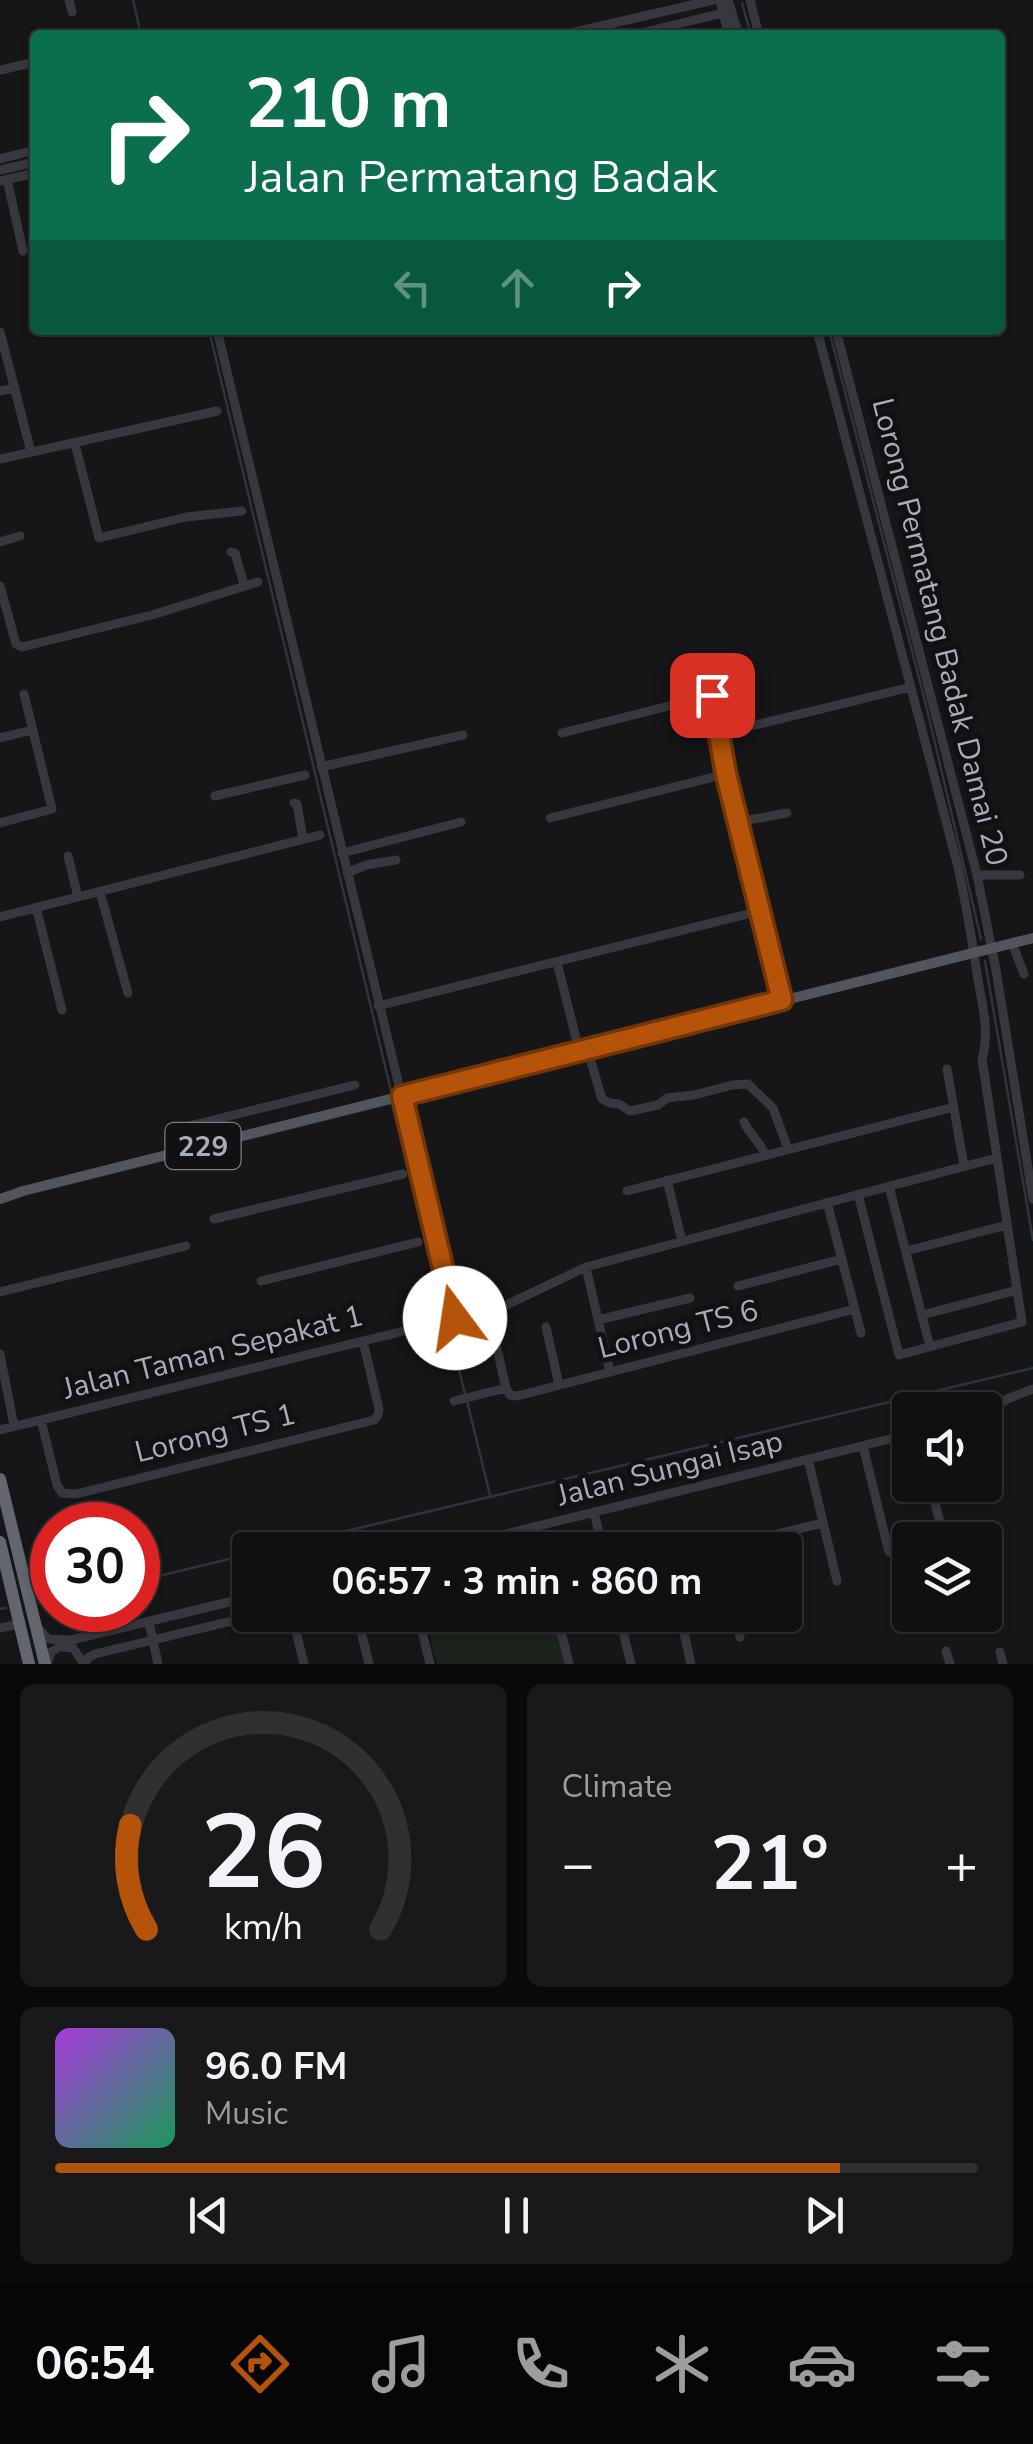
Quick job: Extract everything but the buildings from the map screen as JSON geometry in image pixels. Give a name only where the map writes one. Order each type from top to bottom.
[{"type":"highway","points":[[0,1479],[27,1623],[29,1664]]},
{"type":"highway","points":[[0,1542],[5,1584],[46,1664]]},
{"type":"main road","name":"229","points":[[0,1196],[1033,938]]},
{"type":"street","points":[[69,0],[72,12]]},
{"type":"street","points":[[584,30],[716,0],[728,30]]},
{"type":"street","points":[[728,0],[737,30]]},
{"type":"street","points":[[750,0],[758,30]]},
{"type":"street","points":[[653,30],[723,13]]},
{"type":"street","points":[[0,70],[30,63]]},
{"type":"street","points":[[0,159],[30,151]]},
{"type":"street","points":[[0,170],[30,163]]},
{"type":"street","points":[[23,251],[4,180],[30,173]]},
{"type":"street","points":[[0,332],[31,452]]},
{"type":"street","points":[[217,335],[378,1006],[456,1318],[470,1353]]},
{"type":"street","points":[[818,335],[958,867],[986,1028],[982,1060],[1022,1322],[899,1355],[858,1194]]},
{"type":"street","name":"Lorong Permatang Badak Damai 20","points":[[837,335],[977,875],[1033,1199]]},
{"type":"street","points":[[0,392],[15,388]]},
{"type":"street","points":[[0,459],[217,411]]},
{"type":"street","points":[[74,444],[99,538],[186,517],[242,510]]},
{"type":"street","points":[[0,542],[20,536]]},
{"type":"street","points":[[231,552],[244,585]]},
{"type":"street","points":[[0,586],[16,644],[22,647],[152,615],[258,582]]},
{"type":"street","points":[[718,734],[911,687]]},
{"type":"street","points":[[0,822],[52,809],[24,694]]},
{"type":"street","points":[[562,732],[712,695],[726,774],[782,1000]]},
{"type":"street","points":[[0,738],[32,730]]},
{"type":"street","points":[[321,767],[463,734]]},
{"type":"street","points":[[550,818],[726,774]]},
{"type":"street","points":[[215,796],[306,775]]},
{"type":"street","points":[[294,803],[303,839]]},
{"type":"street","points":[[738,822],[787,813]]},
{"type":"street","points":[[342,854],[461,822]]},
{"type":"street","points":[[0,916],[320,835]]},
{"type":"street","points":[[68,856],[78,897]]},
{"type":"street","points":[[347,873],[396,860]]},
{"type":"street","points":[[977,875],[1020,874]]},
{"type":"street","points":[[100,892],[128,993]]},
{"type":"street","points":[[36,907],[62,1010]]},
{"type":"street","points":[[378,1006],[760,911]]},
{"type":"street","points":[[1012,943],[1024,974]]},
{"type":"street","points":[[556,962],[602,1099],[630,1111],[658,1105],[667,1098],[748,1084],[776,1113],[788,1149]]},
{"type":"street","points":[[947,1068],[964,1166]]},
{"type":"street","points":[[171,1154],[168,1137],[173,1130],[355,1085]]},
{"type":"street","points":[[627,1191],[954,1107]]},
{"type":"street","points":[[744,1122],[766,1155]]},
{"type":"street","points":[[456,1318],[516,1301],[586,1267],[996,1158]]},
{"type":"street","points":[[214,1219],[403,1174]]},
{"type":"street","points":[[667,1180],[682,1241]]},
{"type":"street","points":[[889,1186],[930,1347]]},
{"type":"street","points":[[828,1202],[861,1332]]},
{"type":"street","points":[[906,1252],[1007,1225]]},
{"type":"street","points":[[262,1282],[418,1242]]},
{"type":"street","points":[[0,1292],[186,1246]]},
{"type":"street","points":[[738,1286],[842,1259]]},
{"type":"street","points":[[586,1267],[610,1372]]},
{"type":"street","points":[[922,1316],[1017,1290]]},
{"type":"street","points":[[598,1320],[690,1298]]},
{"type":"street","name":"Lorong TS 6","points":[[506,1388],[514,1396],[855,1309]]},
{"type":"street","points":[[461,1399],[506,1388],[488,1310]]},
{"type":"street","name":"Jalan Taman Sepakat 1","points":[[0,1430],[456,1318]]},
{"type":"street","points":[[546,1327],[559,1385]]},
{"type":"street","name":"Lorong TS 1","points":[[41,1420],[57,1486],[62,1493],[76,1494],[374,1420],[380,1409],[363,1340]]},
{"type":"street","points":[[0,1354],[14,1426]]},
{"type":"street","points":[[1002,1402],[1033,1388]]},
{"type":"street","name":"Jalan Sungai Isap","points":[[512,1532],[892,1439]]},
{"type":"street","points":[[863,1446],[889,1552]]},
{"type":"street","points":[[808,1459],[837,1581]]},
{"type":"street","points":[[935,1502],[940,1522]]},
{"type":"street","points":[[594,1512],[599,1532]]},
{"type":"street","points":[[784,1532],[822,1523]]},
{"type":"street","points":[[536,1526],[538,1532]]},
{"type":"street","points":[[160,1619],[232,1601]]},
{"type":"street","points":[[54,1649],[73,1648],[84,1664],[95,1654],[232,1621]]},
{"type":"street","points":[[0,1628],[27,1623],[48,1639],[71,1640]]},
{"type":"street","points":[[46,1664],[54,1649],[71,1640],[106,1632]]},
{"type":"street","points":[[151,1632],[158,1664]]},
{"type":"street","points":[[296,1632],[304,1664]]},
{"type":"street","points":[[361,1632],[369,1664]]},
{"type":"street","points":[[422,1632],[430,1664]]},
{"type":"street","points":[[561,1632],[569,1664]]},
{"type":"street","points":[[623,1632],[630,1664]]},
{"type":"street","points":[[684,1632],[692,1664]]},
{"type":"street","points":[[739,1632],[740,1637]]},
{"type":"street","points":[[946,1651],[950,1664]]},
{"type":"street","points":[[1000,1652],[1004,1664]]},
{"type":"shaded area","points":[[429,1632],[559,1632],[566,1664],[437,1664]]},
{"type":"waterway","points":[[133,0],[140,30]]},
{"type":"waterway","points":[[742,3],[750,30]]},
{"type":"waterway","points":[[210,335],[391,1091]]},
{"type":"waterway","points":[[830,335],[926,705],[981,939]]},
{"type":"waterway","points":[[985,961],[1033,1240]]},
{"type":"waterway","points":[[394,1104],[446,1316]]},
{"type":"waterway","points":[[448,1324],[465,1394]]},
{"type":"waterway","points":[[342,1532],[1033,1368]]},
{"type":"waterway","points":[[467,1401],[490,1495]]},
{"type":"waterway","points":[[160,1576],[232,1558]]},
{"type":"waterway","points":[[0,1609],[6,1608]]},
{"type":"route","points":[[455,1318],[402,1096],[782,1000],[726,774],[712,695]]}]
